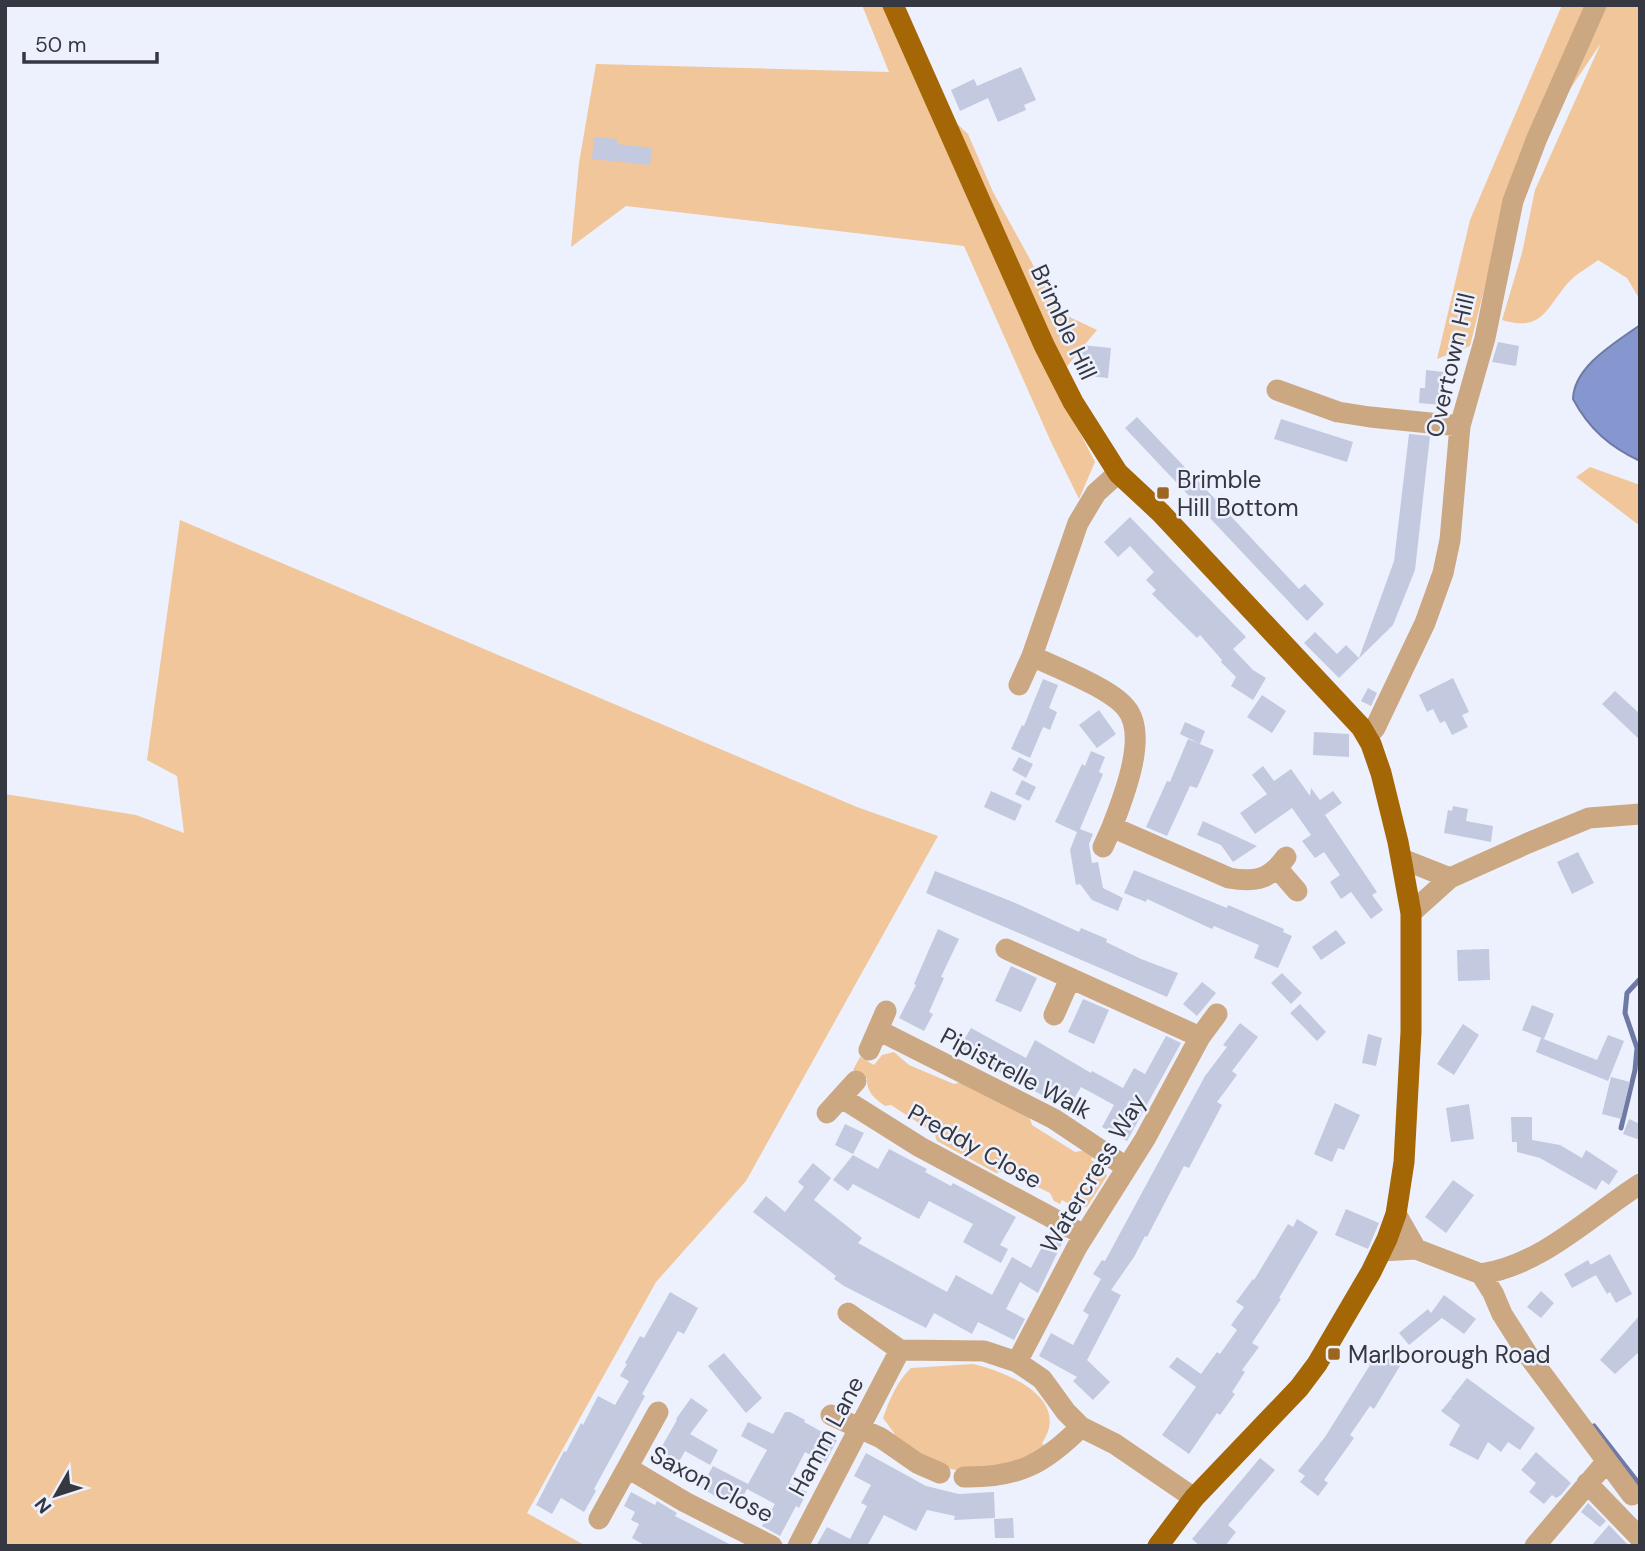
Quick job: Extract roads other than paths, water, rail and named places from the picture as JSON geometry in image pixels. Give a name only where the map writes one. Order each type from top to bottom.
[{"type":"main road","name":"Brimble Hill","points":[[893,5],[1044,345],[1073,402],[1118,473],[1161,513],[1353,718],[1367,737]]},
{"type":"main road","points":[[1158,1546],[1194,1498],[1268,1421],[1312,1370],[1358,1295],[1381,1251],[1396,1214],[1404,1162],[1411,1032],[1411,913],[1402,859],[1381,773],[1367,737]]},
{"type":"street","name":"Overtown Hill","points":[[1367,737],[1375,728],[1406,664],[1441,580],[1450,540],[1460,426],[1485,338],[1513,201],[1537,138],[1596,5]]},
{"type":"street","points":[[1277,390],[1338,412],[1370,418],[1460,426]]},
{"type":"street","points":[[1019,685],[1047,619],[1078,523],[1096,493],[1118,473]]},
{"type":"street","points":[[1032,656],[1109,695],[1127,709],[1133,720],[1136,733],[1128,784],[1103,847]]},
{"type":"street","points":[[1411,913],[1450,878],[1528,842],[1589,818],[1640,814]]},
{"type":"street","points":[[1112,827],[1229,878],[1257,879],[1269,876],[1282,863],[1297,891]]},
{"type":"street","points":[[1402,859],[1450,878]]},
{"type":"street","points":[[1006,948],[1200,1037]]},
{"type":"street","points":[[1054,1014],[1070,979]]},
{"type":"street","name":"Watercress Way","points":[[1017,1362],[1084,1235],[1145,1139],[1200,1037],[1217,1014]]},
{"type":"street","name":"Pipistrelle Walk","points":[[878,1030],[1054,1119],[1126,1167]]},
{"type":"street","name":"Preddy Close","points":[[856,1081],[835,1106],[920,1147],[1084,1235]]},
{"type":"street","points":[[1381,1251],[1416,1249],[1481,1274],[1511,1267],[1534,1256],[1640,1184]]},
{"type":"street","points":[[1396,1214],[1416,1249]]},
{"type":"street","points":[[1481,1274],[1528,1356],[1632,1494]]},
{"type":"street","points":[[848,1313],[900,1350],[984,1352],[1017,1362],[1042,1379],[1066,1412],[1081,1427],[1115,1444],[1194,1498]]},
{"type":"street","name":"Hamm Lane","points":[[798,1546],[900,1350]]},
{"type":"street","points":[[599,1519],[658,1412]]},
{"type":"street","points":[[831,1415],[881,1438],[917,1463],[940,1473]]},
{"type":"street","points":[[964,1477],[990,1477],[1041,1462],[1081,1427]]},
{"type":"street","points":[[1535,1546],[1607,1461]]},
{"type":"street","name":"Saxon Close","points":[[628,1468],[685,1502],[772,1546]]},
{"type":"street","points":[[1587,1483],[1640,1538]]},
{"type":"water","points":[[1640,325],[1640,461],[1601,436],[1573,399],[1580,376],[1597,356]]},
{"type":"waterway","points":[[1621,1128],[1635,1070],[1637,1048],[1625,1013],[1627,993],[1640,979]]},
{"type":"waterway","points":[[1594,1426],[1640,1485]]},
{"type":"place","name":"Brimble Hill Bottom","points":[[1163,493]]},
{"type":"place","name":"Marlborough Road","points":[[1334,1354]]}]
